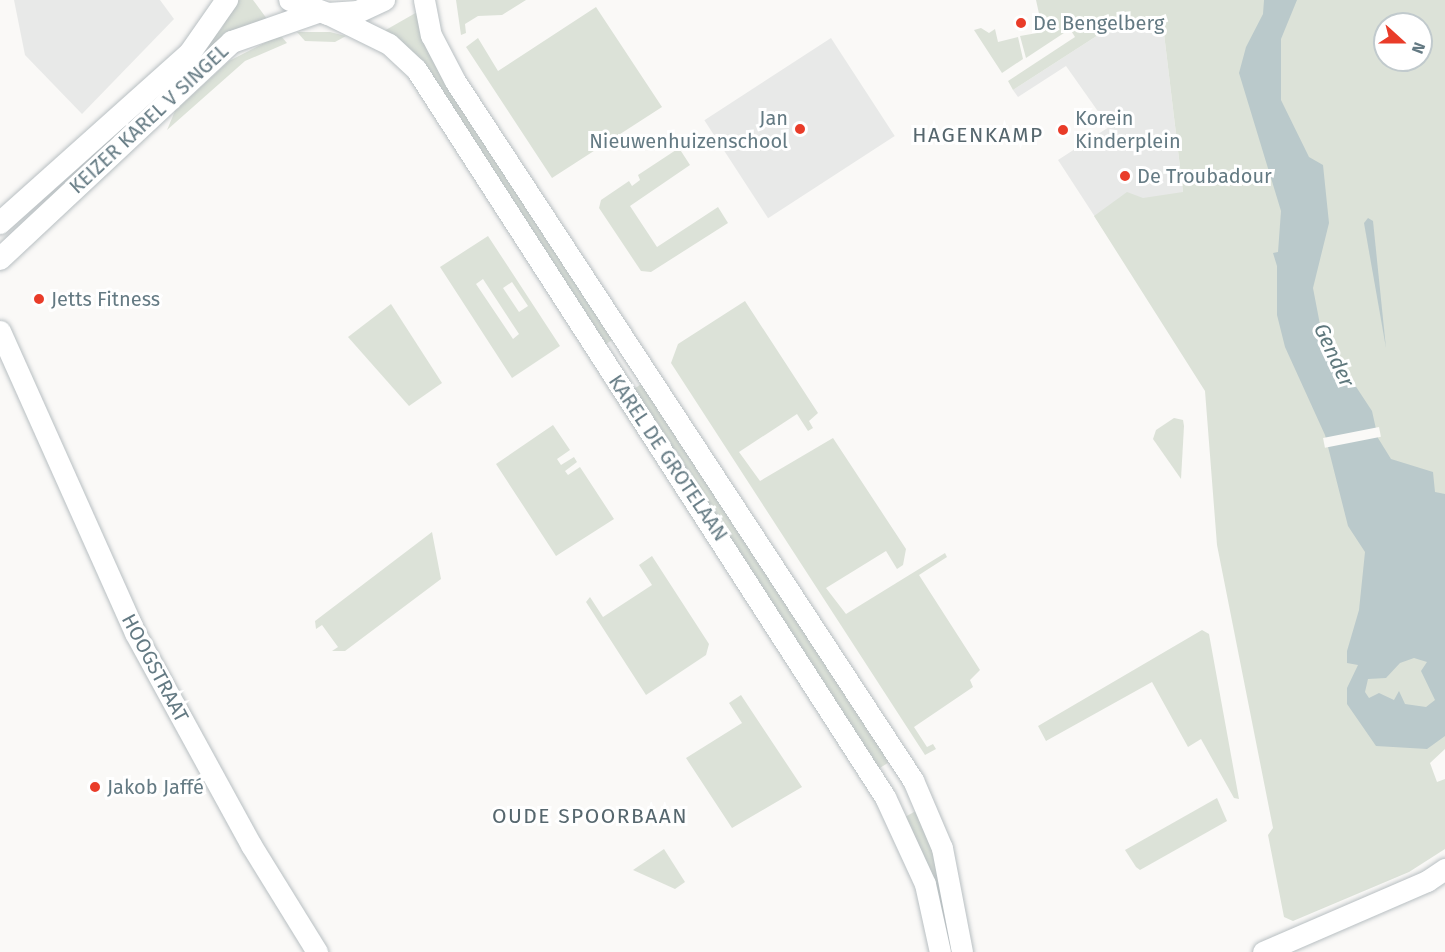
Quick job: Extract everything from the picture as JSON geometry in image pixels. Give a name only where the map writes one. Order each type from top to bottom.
[{"type":"main road","name":"KEIZER KAREL V SINGEL","points":[[0,223],[190,52],[216,22],[227,0]]},
{"type":"main road","points":[[290,0],[323,13],[358,12],[384,0]]},
{"type":"main road","name":"KAREL DE GROTELAAN","points":[[424,0],[431,34],[455,81],[913,780],[942,848],[962,952]]},
{"type":"main road","name":"KEIZER KAREL V SINGEL","points":[[0,259],[225,48],[252,32],[323,13]]},
{"type":"main road","name":"KAREL DE GROTELAAN","points":[[323,13],[389,44],[417,69],[885,796],[925,884],[940,952]]},
{"type":"main road","name":"HOOGSTRAAT","points":[[0,331],[135,633],[251,845],[317,952]]},
{"type":"main road","name":"HOOGSTRAAT","points":[[0,350],[16,371]]},
{"type":"main road","points":[[1263,952],[1445,869]]},
{"type":"shaded area","points":[[14,0],[160,0],[174,19],[82,114],[25,55]]},
{"type":"shaded area","points":[[236,0],[253,0],[267,19],[195,60],[222,28]]},
{"type":"shaded area","points":[[456,0],[526,0],[502,15],[478,16],[465,24],[466,33],[461,35]]},
{"type":"shaded area","points":[[1036,0],[1445,0],[1445,749],[1430,763],[1437,782],[1445,779],[1445,849],[1409,872],[1293,921],[1284,917],[1268,835],[1273,828],[1217,545],[1205,391],[1094,216],[1127,192],[1143,198],[1183,192],[1162,17],[1123,19],[1013,90],[1008,81],[1075,37],[1070,29],[1026,58],[1020,36],[1043,32]]},
{"type":"shaded area","points":[[596,7],[662,107],[552,178],[466,47],[478,38],[498,71]]},
{"type":"shaded area","points":[[419,11],[617,337],[603,346],[384,31]]},
{"type":"shaded area","name":"De Troubadour","points":[[1162,17],[1196,301],[1164,323],[1058,160],[1109,127],[1066,66],[1018,97],[1013,90],[1123,19]]},
{"type":"shaded area","points":[[981,28],[989,33],[995,29],[998,42],[1018,37],[1023,59],[1002,73],[974,30]]},
{"type":"shaded area","points":[[297,32],[330,32],[346,36],[335,42],[305,41]]},
{"type":"shaded area","points":[[280,35],[287,43],[245,61],[167,130],[175,111],[229,61]]},
{"type":"shaded area","name":"Jan Nieuwenhuizenschool","points":[[831,38],[895,136],[768,218],[704,120]]},
{"type":"shaded area","points":[[679,148],[690,165],[630,206],[657,247],[718,207],[728,223],[651,272],[641,271],[599,208],[601,200],[629,181],[632,186],[640,180],[638,175]]},
{"type":"shaded area","points":[[488,236],[560,346],[512,378],[440,267]],"holes":[[[483,279],[519,334],[513,339],[476,284]],[[512,282],[528,306],[519,312],[503,288]]]},
{"type":"shaded area","points":[[745,301],[818,413],[809,421],[813,428],[808,431],[797,414],[739,452],[760,481],[833,438],[906,549],[903,565],[897,569],[886,551],[826,588],[846,614],[945,553],[947,557],[919,575],[980,670],[970,680],[973,687],[914,727],[927,747],[933,744],[936,749],[925,755],[671,363],[678,344]]},
{"type":"shaded area","points":[[391,304],[442,383],[409,406],[348,337]]},
{"type":"shaded area","points":[[646,381],[892,760],[878,769],[632,390]]},
{"type":"shaded area","points":[[1174,418],[1183,420],[1184,426],[1181,479],[1153,439],[1156,430]]},
{"type":"shaded area","points":[[553,425],[570,450],[557,459],[561,465],[574,457],[577,462],[565,471],[568,475],[580,467],[614,519],[556,556],[496,464]]},
{"type":"shaded area","points":[[432,532],[441,579],[345,651],[332,651],[338,647],[322,625],[316,629],[315,621]]},
{"type":"shaded area","points":[[652,556],[709,644],[706,655],[646,695],[586,602],[590,597],[603,617],[652,585],[639,565]]},
{"type":"shaded area","points":[[1202,630],[1209,634],[1239,799],[1234,798],[1201,739],[1188,747],[1152,682],[1046,741],[1038,726]]},
{"type":"shaded area","points":[[741,695],[802,787],[732,828],[686,758],[742,723],[729,703]]},
{"type":"shaded area","points":[[1217,798],[1227,821],[1140,870],[1136,867],[1125,850]]},
{"type":"shaded area","points":[[921,808],[928,824],[956,952],[949,952],[905,817]]},
{"type":"shaded area","points":[[664,849],[685,882],[675,889],[633,870]]},
{"type":"water","name":"Gender","points":[[1264,0],[1297,0],[1281,39],[1281,100],[1309,157],[1323,165],[1329,223],[1313,288],[1322,335],[1372,411],[1378,438],[1391,459],[1433,472],[1435,492],[1445,494],[1445,736],[1427,749],[1376,746],[1347,704],[1347,688],[1358,665],[1347,663],[1347,651],[1359,610],[1365,552],[1348,526],[1325,435],[1285,347],[1277,315],[1277,266],[1273,253],[1278,252],[1281,211],[1239,73],[1246,47],[1263,14]],"holes":[[[1414,658],[1427,662],[1421,671],[1435,700],[1426,707],[1405,704],[1399,691],[1394,700],[1379,693],[1369,698],[1365,692],[1368,679],[1386,678],[1400,663]]]},
{"type":"water","points":[[1368,218],[1373,221],[1386,348],[1364,223]]},
{"type":"pier","points":[[1379,427],[1381,437],[1325,448],[1323,438]]},
{"type":"place","name":"De Bengelberg","points":[[1021,23]]},
{"type":"place","name":"Jan Nieuwenhuizenschool","points":[[800,129]]},
{"type":"place","name":"Korein Kinderplein","points":[[1063,130]]},
{"type":"place","name":"De Troubadour","points":[[1125,176]]},
{"type":"place","name":"Jetts Fitness","points":[[39,299]]},
{"type":"place","name":"Jakob Jaffé","points":[[95,787]]},
{"type":"district","name":"HAGENKAMP","points":[[978,135]]},
{"type":"district","name":"OUDE SPOORBAAN","points":[[590,816]]}]
